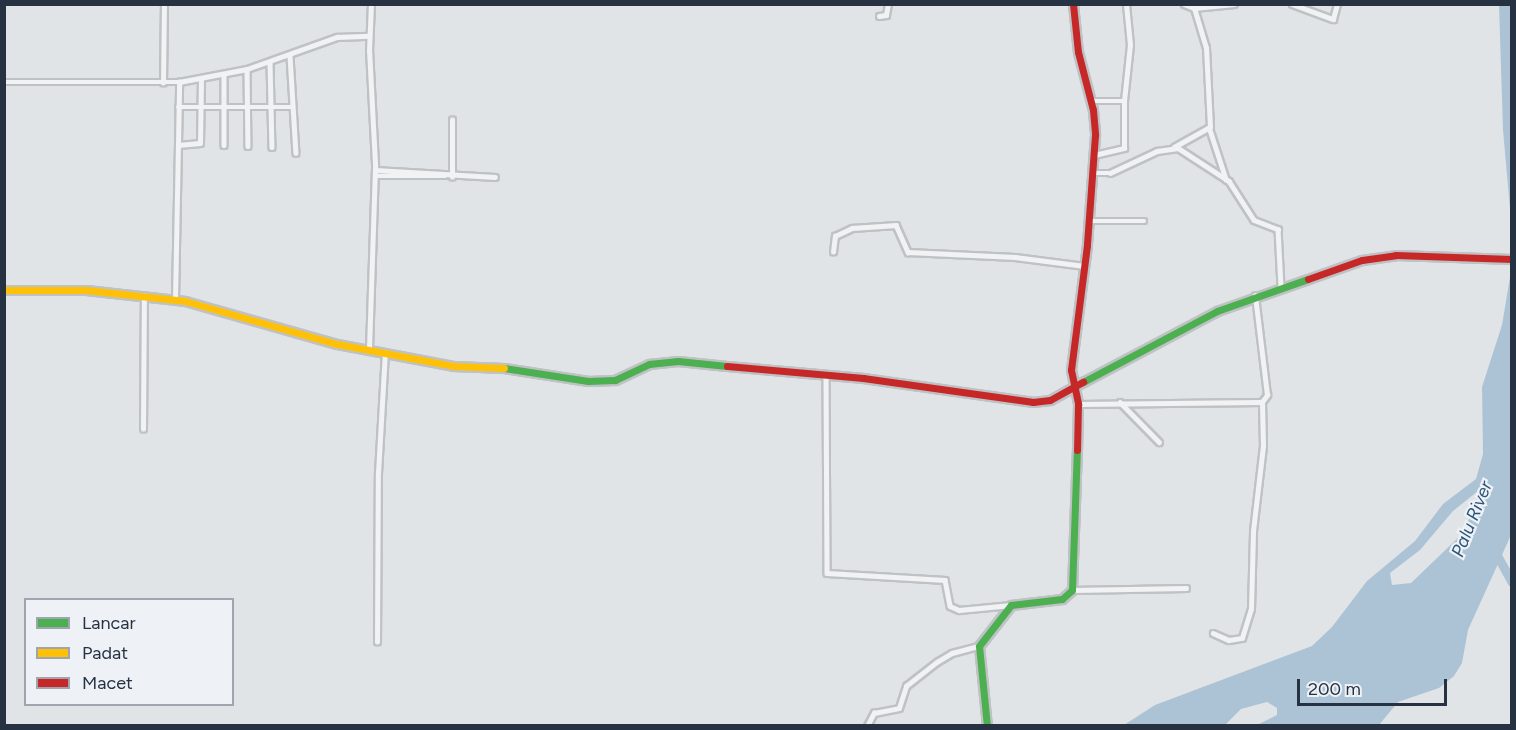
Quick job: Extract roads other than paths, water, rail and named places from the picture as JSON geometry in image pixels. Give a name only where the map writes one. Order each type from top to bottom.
[{"type":"street","points":[[163,83],[164,4]]},
{"type":"street","points":[[369,350],[375,173],[369,36],[371,4]]},
{"type":"street","points":[[879,16],[886,15],[888,4]]},
{"type":"street","points":[[826,375],[827,573],[945,580],[950,606],[959,610],[1062,599],[1071,590],[1080,503],[1078,404],[1076,384],[1071,370],[1074,330],[1089,221],[1095,122],[1079,58],[1072,4]]},
{"type":"street","points":[[1094,155],[1124,149],[1124,101],[1130,45],[1126,4]]},
{"type":"street","points":[[1184,4],[1194,8],[1234,4]]},
{"type":"street","points":[[1292,4],[1333,19],[1336,4]]},
{"type":"street","points":[[1194,8],[1206,48],[1210,130],[1227,180]]},
{"type":"street","points":[[4,82],[178,82],[247,69],[290,56],[338,37],[369,36]]},
{"type":"street","points":[[290,56],[296,153]]},
{"type":"street","points":[[270,62],[272,147]]},
{"type":"street","points":[[247,69],[249,146]]},
{"type":"street","points":[[224,75],[224,145]]},
{"type":"street","points":[[178,145],[200,143],[201,79]]},
{"type":"street","points":[[175,300],[178,82]]},
{"type":"street","points":[[1090,101],[1124,101]]},
{"type":"street","points":[[178,107],[293,107]]},
{"type":"street","points":[[452,120],[452,177]]},
{"type":"street","points":[[1093,173],[1117,170],[1137,158],[1174,147],[1210,130]]},
{"type":"street","points":[[1174,147],[1227,180],[1238,190],[1254,220],[1278,229],[1281,287]]},
{"type":"street","points":[[375,173],[495,177]]},
{"type":"street","points":[[1089,221],[1144,221]]},
{"type":"street","points":[[833,252],[835,237],[852,228],[896,225],[908,252],[1020,257],[1084,266]]},
{"type":"street","points":[[4,290],[86,290],[175,300],[369,350],[453,366],[520,369],[594,382],[615,380],[650,364],[666,361],[826,375],[1033,402],[1050,400],[1184,327],[1255,296],[1377,256],[1512,259]]},
{"type":"street","points":[[143,429],[144,296]]},
{"type":"street","points":[[1213,633],[1233,641],[1245,636],[1249,624],[1263,446],[1262,402],[1266,395],[1266,373],[1255,296]]},
{"type":"street","points":[[377,642],[378,473],[385,353]]},
{"type":"street","points":[[1120,402],[1159,442]]},
{"type":"street","points":[[1078,404],[1262,402]]},
{"type":"street","points":[[1071,590],[1186,588]]},
{"type":"street","points":[[867,726],[873,713],[899,708],[906,686],[937,662],[952,653],[979,646],[1011,605]]},
{"type":"street","points":[[979,646],[987,726]]},
{"type":"water","points":[[1499,5],[1511,5],[1511,220],[1503,130]]},
{"type":"water","name":"Palu River","points":[[1511,271],[1511,535],[1468,630],[1462,663],[1454,676],[1439,688],[1398,702],[1379,725],[1257,725],[1277,715],[1277,708],[1267,702],[1241,709],[1225,725],[1124,725],[1155,705],[1312,646],[1332,627],[1367,581],[1415,541],[1443,504],[1476,479],[1483,454],[1482,387],[1502,325]],"holes":[[[1478,491],[1475,508],[1461,535],[1411,583],[1392,585],[1390,573],[1420,550],[1453,511]]]},
{"type":"waterway","points":[[1494,550],[1512,582]]}]
